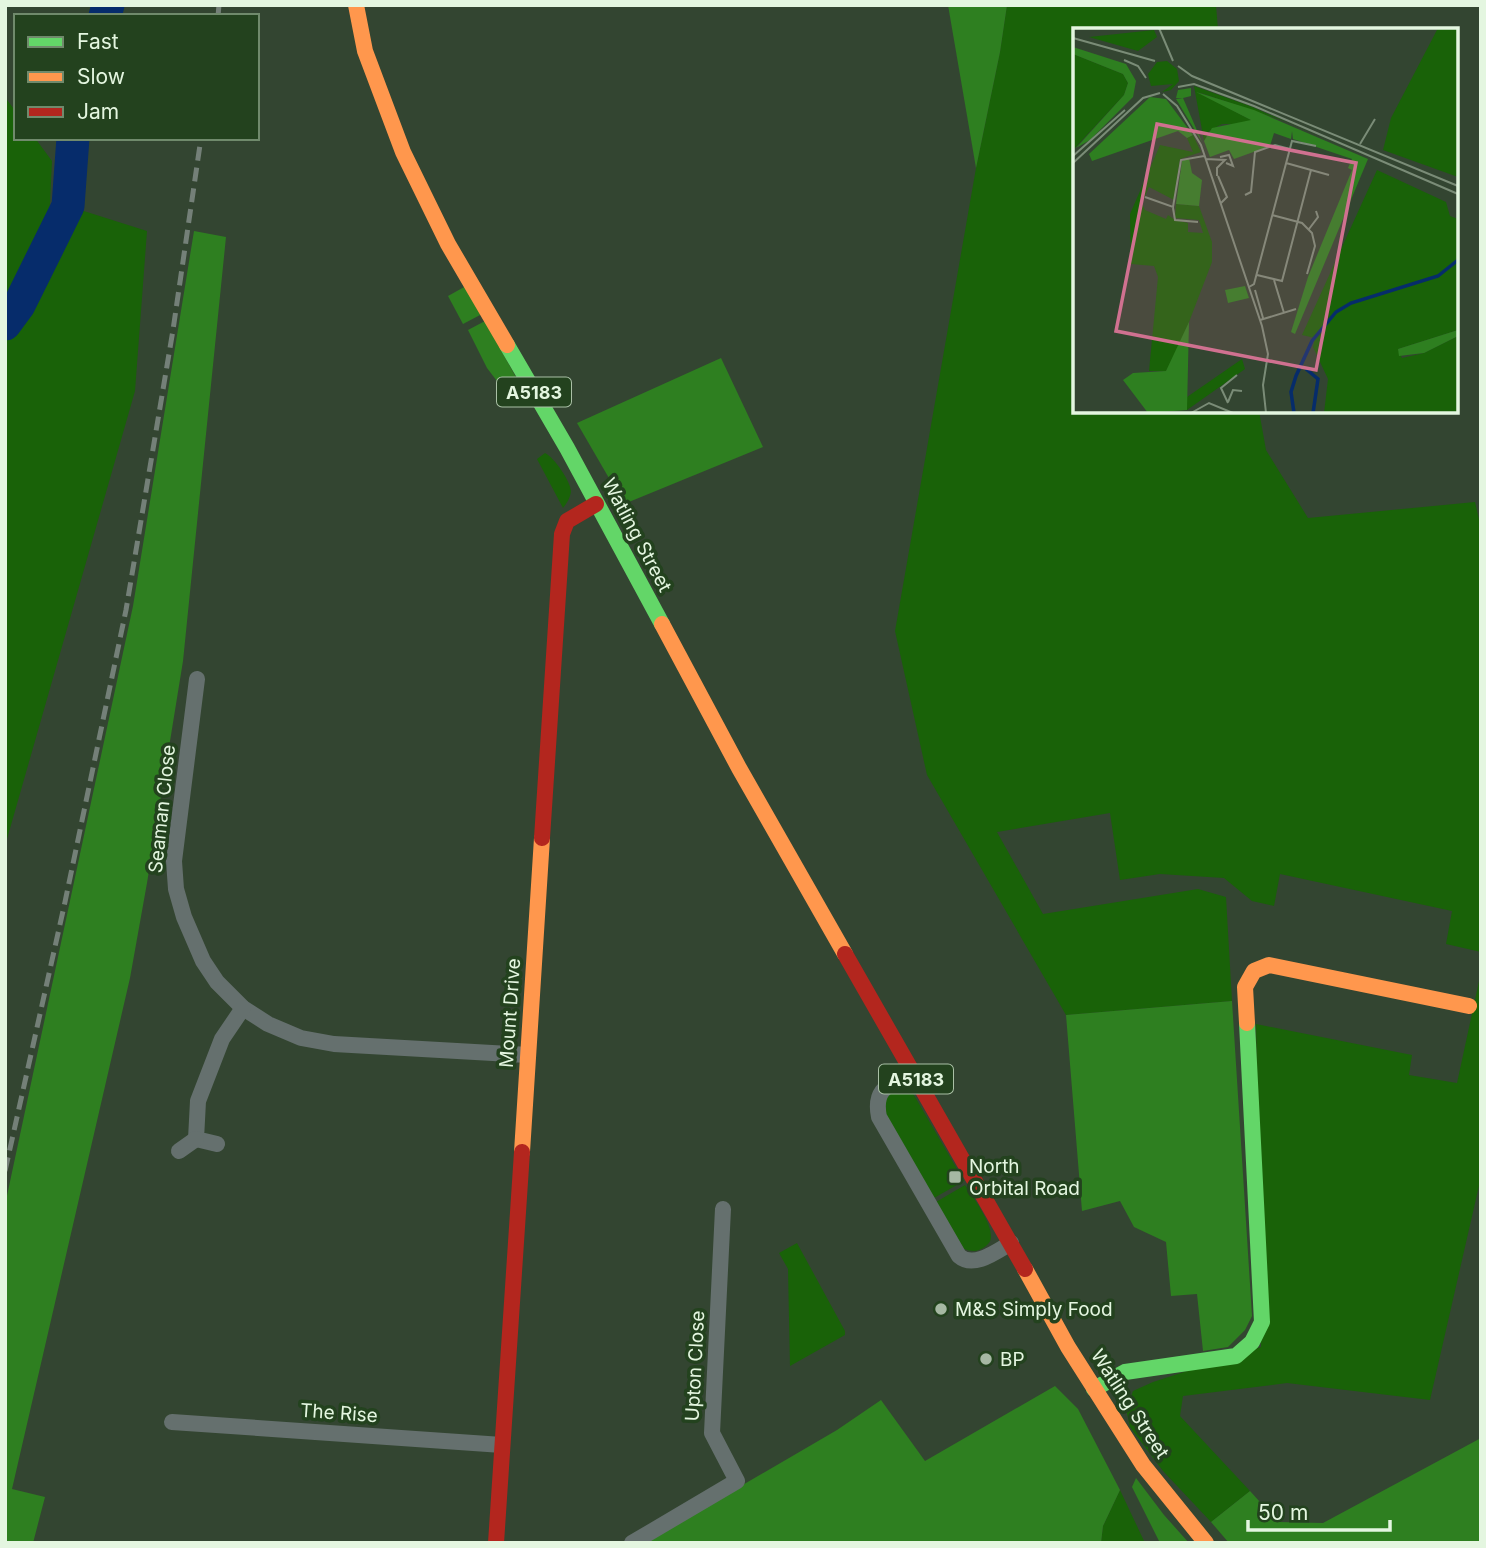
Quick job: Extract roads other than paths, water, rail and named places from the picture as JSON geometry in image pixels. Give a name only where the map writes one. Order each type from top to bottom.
[{"type":"street","name":"Watling Street","points":[[356,5],[365,51],[403,152],[448,244],[567,447],[739,768],[1068,1347],[1143,1465],[1206,1543]]},
{"type":"street","name":"Mount Drive","points":[[496,1543],[562,534],[567,521],[596,504]]},
{"type":"street","name":"Seaman Close","points":[[197,678],[174,861],[176,889],[184,917],[203,961],[218,982],[243,1008],[268,1024],[301,1038],[334,1044],[528,1055]]},
{"type":"street","points":[[1094,1389],[1125,1372],[1237,1356],[1252,1342],[1262,1322],[1245,987],[1254,971],[1269,965],[1469,1006]]},
{"type":"street","points":[[196,1139],[198,1101],[222,1039],[243,1008]]},
{"type":"street","points":[[913,1072],[879,1094],[876,1104],[879,1117],[963,1261],[981,1259],[1011,1243]]},
{"type":"street","points":[[179,1151],[196,1139],[217,1144]]},
{"type":"street","name":"Upton Close","points":[[632,1543],[737,1481],[712,1433],[723,1209]]},
{"type":"street","name":"The Rise","points":[[172,1422],[502,1446]]},
{"type":"waterway","points":[[106,14],[108,5]]},
{"type":"waterway","points":[[5,324],[19,305],[68,206],[73,140]]},
{"type":"railway","points":[[218,14],[219,5]]},
{"type":"railway","points":[[5,1171],[126,610],[173,330],[201,140]]},
{"type":"place","name":"North Orbital Road","points":[[955,1177]]},
{"type":"place","name":"M&S Simply Food","points":[[941,1309]]},
{"type":"place","name":"BP","points":[[986,1359]]}]
